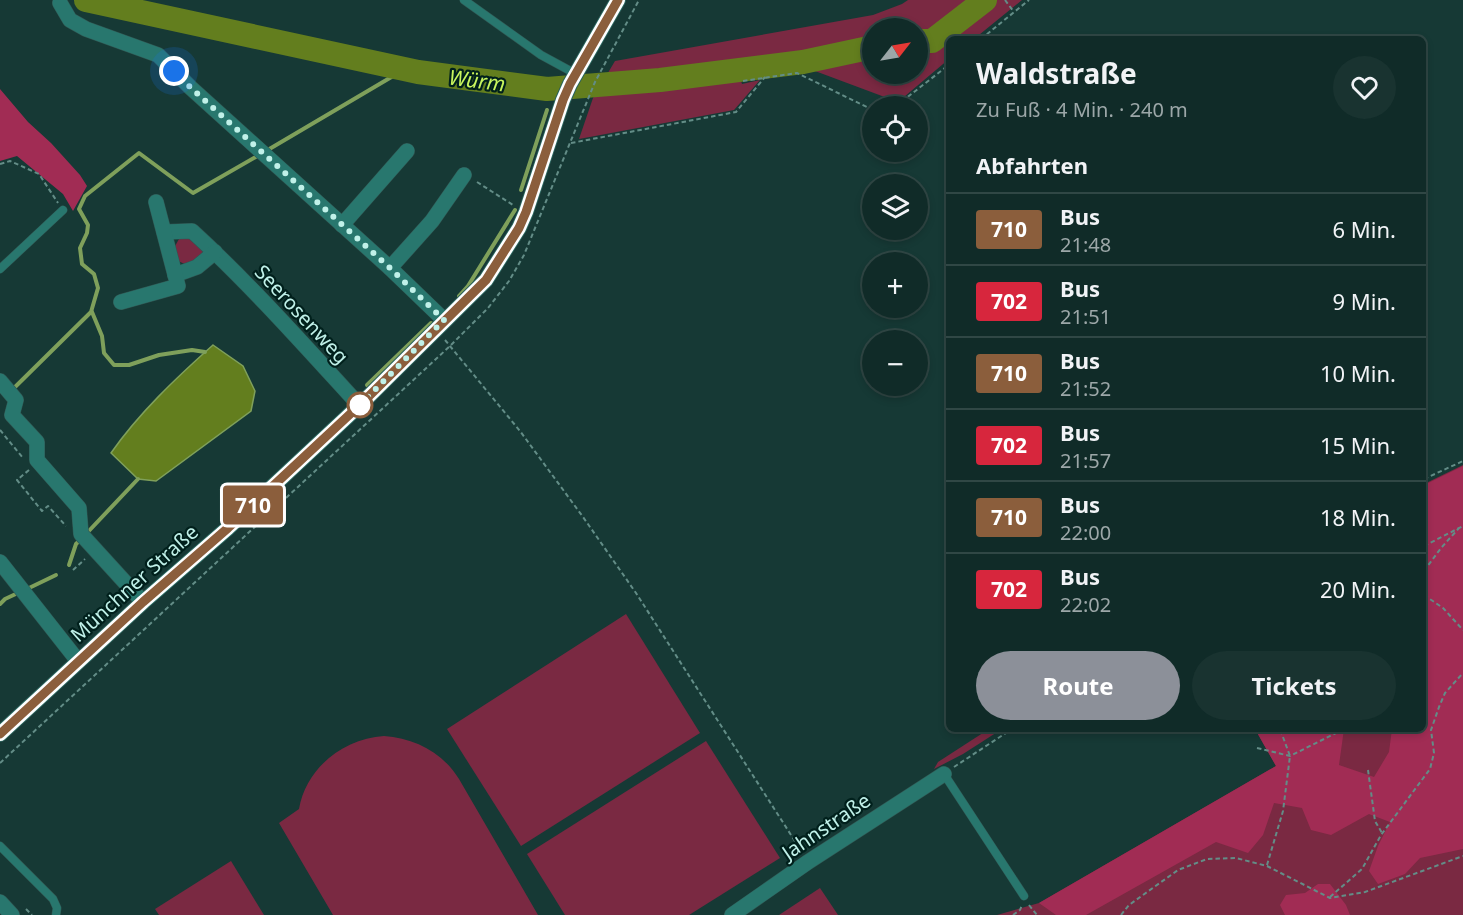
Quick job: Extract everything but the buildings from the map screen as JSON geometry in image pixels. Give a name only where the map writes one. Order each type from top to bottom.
[{"type":"street","name":"Münchner Straße","points":[[0,734],[143,602],[228,528],[359,405],[486,280],[519,228],[563,100],[618,0]]},
{"type":"street","points":[[60,3],[70,20],[86,29],[158,55],[444,320]]},
{"type":"street","points":[[342,225],[407,151]]},
{"type":"street","points":[[390,268],[432,221],[464,175]]},
{"type":"street","points":[[121,302],[178,286],[156,202]]},
{"type":"street","name":"Seerosenweg","points":[[164,232],[192,231],[274,313],[359,405]]},
{"type":"street","points":[[175,275],[197,267],[214,252]]},
{"type":"street","points":[[0,381],[16,400],[12,415],[37,442],[37,460],[79,508],[82,539],[143,602]]},
{"type":"street","points":[[0,562],[78,661]]},
{"type":"street","name":"Jahnstraße","points":[[732,915],[808,862],[944,774]]},
{"type":"street","points":[[0,902],[12,915]]},
{"type":"lane","points":[[464,0],[573,79]]},
{"type":"lane","points":[[0,269],[63,210]]},
{"type":"lane","points":[[944,774],[1024,897]]},
{"type":"lane","points":[[0,846],[53,899],[57,908],[56,915]]},
{"type":"path","points":[[586,104],[595,82],[639,0]]},
{"type":"path","points":[[1005,0],[1014,12]]},
{"type":"path","points":[[985,36],[1029,0]]},
{"type":"path","points":[[909,96],[946,67]]},
{"type":"path","points":[[743,81],[797,73],[862,106]]},
{"type":"path","points":[[570,144],[736,112],[765,77]]},
{"type":"path","points":[[0,164],[10,161],[39,174],[63,210]]},
{"type":"path","points":[[464,175],[526,212]]},
{"type":"path","points":[[0,763],[450,346],[520,431],[616,564],[808,862]]},
{"type":"path","points":[[0,430],[22,457]]},
{"type":"path","points":[[1426,478],[1463,461]]},
{"type":"path","points":[[30,466],[29,471],[17,480],[42,511],[48,506],[82,539],[73,570]]},
{"type":"path","points":[[1426,545],[1461,527]]},
{"type":"path","points":[[1426,568],[1461,527]]},
{"type":"path","points":[[1426,596],[1443,609],[1463,630]]},
{"type":"path","points":[[1330,898],[1362,869],[1382,833],[1430,769],[1434,753],[1431,730],[1445,693],[1463,672]]},
{"type":"path","points":[[944,774],[1007,732]]},
{"type":"path","points":[[1267,866],[1283,811],[1290,756],[1281,732]]},
{"type":"path","points":[[1257,748],[1290,756],[1338,732]]},
{"type":"path","points":[[1368,770],[1375,821],[1382,833]]},
{"type":"path","points":[[1121,915],[1130,905],[1178,870],[1207,859],[1236,858],[1267,866],[1330,898],[1365,892],[1463,856]]},
{"type":"path","points":[[1024,897],[1037,915]]},
{"type":"shaded area","points":[[908,0],[1022,0],[978,36],[946,36],[946,62],[928,77],[928,18],[862,18],[862,84],[919,84],[905,96],[882,96],[815,71],[798,70],[740,78],[742,84],[760,80],[734,110],[579,139],[593,98],[615,61],[873,15]]},
{"type":"shaded area","points":[[0,89],[28,122],[80,175],[87,186],[73,211],[63,194],[17,156],[0,161]]},
{"type":"shaded area","points":[[188,236],[203,251],[202,256],[187,265],[178,261],[174,248],[179,239]]},
{"type":"shaded area","points":[[213,345],[243,366],[255,391],[251,411],[156,481],[138,479],[111,453],[159,396]]},
{"type":"shaded area","points":[[1463,465],[1463,915],[997,915],[1039,903],[1276,766],[1257,732],[1426,732],[1426,483]]},
{"type":"shaded area","points":[[1463,466],[1463,849],[1420,858],[1405,874],[1378,884],[1369,871],[1390,822],[1369,814],[1331,835],[1311,830],[1302,808],[1274,803],[1263,835],[1248,853],[1216,842],[1086,915],[1056,915],[1039,903],[1276,766],[1257,732],[1344,732],[1339,765],[1374,777],[1389,752],[1392,732],[1426,732],[1426,484]]},
{"type":"shaded area","points":[[626,614],[700,733],[521,846],[447,729]]},
{"type":"shaded area","points":[[984,732],[997,732],[934,769],[938,762]]},
{"type":"shaded area","points":[[384,736],[407,740],[427,749],[436,754],[452,770],[538,915],[333,915],[279,823],[299,809],[309,781],[329,758],[354,743]]},
{"type":"shaded area","points":[[706,741],[780,858],[689,915],[565,915],[527,854]]},
{"type":"shaded area","points":[[231,861],[264,915],[159,915],[155,909]]},
{"type":"shaded area","points":[[1318,884],[1330,884],[1346,905],[1350,915],[1285,915],[1280,905],[1286,895],[1305,893]]},
{"type":"shaded area","points":[[820,888],[838,915],[779,915]]},
{"type":"waterway","name":"Würm","points":[[86,0],[418,72],[547,89],[660,80],[803,62],[862,49]]},
{"type":"waterway","name":"Würm","points":[[928,41],[932,41],[985,0]]},
{"type":"waterway","points":[[266,151],[405,69]]},
{"type":"waterway","name":"Würm","points":[[555,94],[558,88]]},
{"type":"waterway","points":[[521,190],[547,110]]},
{"type":"waterway","points":[[13,389],[91,312],[98,288],[94,274],[82,264],[80,248],[88,225],[79,209],[85,196],[139,153],[193,193],[259,155]]},
{"type":"waterway","points":[[459,296],[468,286],[515,210]]},
{"type":"waterway","points":[[92,312],[102,336],[104,353],[114,365],[129,365],[159,355],[192,350],[205,352]]},
{"type":"waterway","points":[[367,385],[431,323]]},
{"type":"waterway","points":[[86,534],[138,479]]},
{"type":"waterway","points":[[69,565],[76,544],[81,539]]},
{"type":"waterway","points":[[27,589],[56,575]]},
{"type":"waterway","points":[[0,604],[20,592]]},
{"type":"bus line","name":"710","points":[[0,734],[143,602],[228,528],[363,402],[486,280],[519,228],[563,100],[618,0]]},
{"type":"route","points":[[174,71],[444,320],[360,405]]}]
